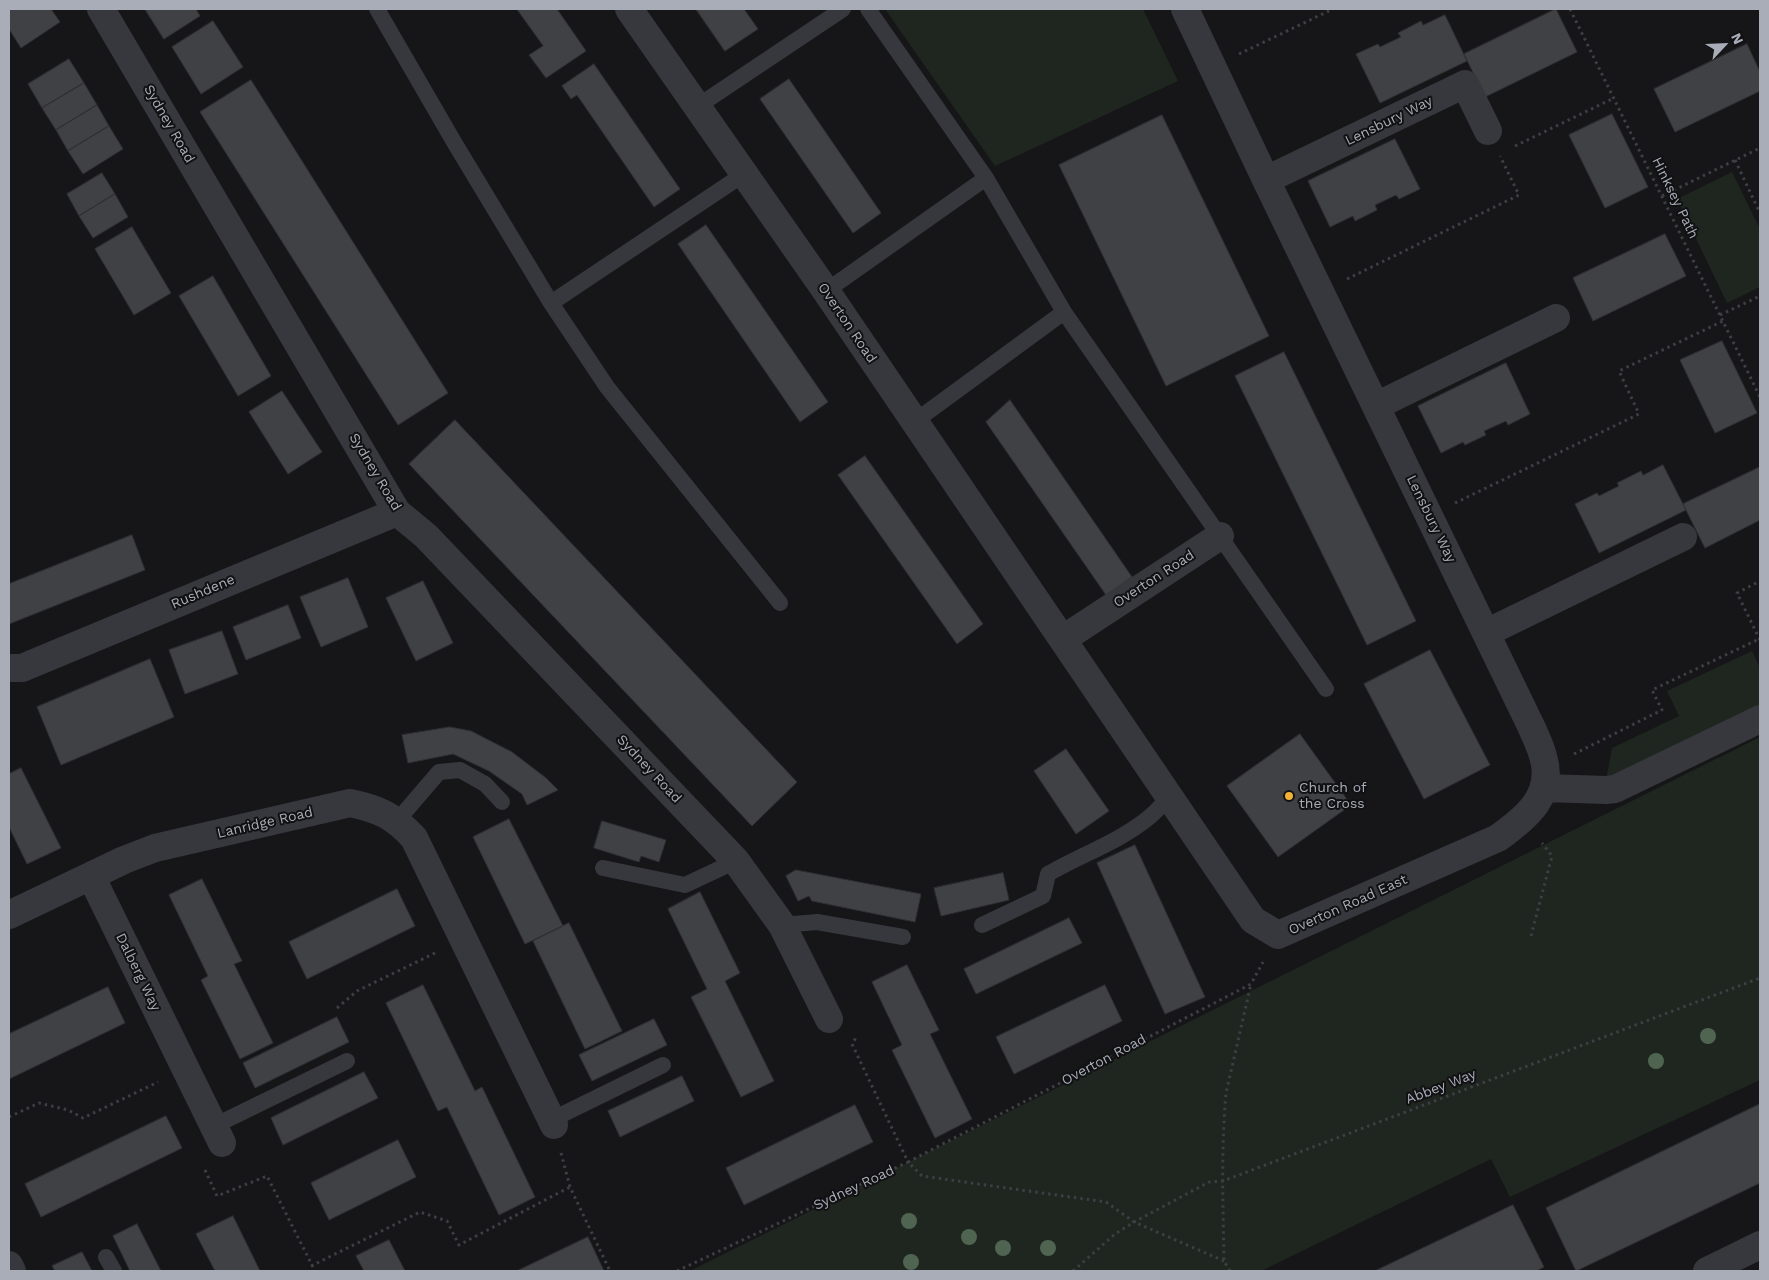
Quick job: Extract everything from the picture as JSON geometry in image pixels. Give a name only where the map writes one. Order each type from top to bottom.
[{"type":"street","name":"Sydney Road","points":[[102,9],[397,512],[426,536],[736,861],[782,925],[840,1025]]},
{"type":"street","name":"Overton Road","points":[[629,9],[826,291],[1143,758]]},
{"type":"street","name":"Lensbury Way","points":[[1185,9],[1530,724],[1544,758],[1546,772],[1545,788]]},
{"type":"street","name":"Lensbury Way","points":[[1266,180],[1465,84],[1493,142]]},
{"type":"street","points":[[1376,406],[1556,318]]},
{"type":"street","name":"Rushdene","points":[[9,668],[22,668],[397,512]]},
{"type":"street","name":"Overton Road","points":[[1063,639],[1220,536]]},
{"type":"street","points":[[1486,633],[1683,537]]},
{"type":"street","points":[[1545,788],[1615,789],[1760,719]]},
{"type":"street","name":"Overton Road East","points":[[1143,758],[1253,920],[1278,935],[1498,838],[1523,819],[1535,805],[1545,788]]},
{"type":"street","name":"Lanridge Road","points":[[9,915],[124,860],[155,848],[350,803],[369,807],[390,816],[414,838],[553,1123]]},
{"type":"street","name":"Dalberg Way","points":[[91,876],[218,1135]]},
{"type":"street","points":[[1707,1271],[1760,1245]]},
{"type":"street","points":[[9,1265],[12,1271]]},
{"type":"lane","points":[[377,9],[551,303],[607,387],[780,603]]},
{"type":"lane","points":[[698,106],[843,9]]},
{"type":"lane","points":[[868,9],[986,178],[1064,312],[1326,688]]},
{"type":"lane","points":[[551,303],[744,174]]},
{"type":"lane","points":[[826,291],[986,178]]},
{"type":"lane","points":[[914,422],[1064,312]]},
{"type":"lane","points":[[397,821],[439,772],[460,770],[485,784],[502,802]]},
{"type":"lane","points":[[982,925],[1043,896],[1048,874],[1116,839],[1148,819],[1169,797]]},
{"type":"lane","points":[[603,868],[685,886],[736,861]]},
{"type":"lane","points":[[782,925],[817,922],[903,937]]},
{"type":"lane","points":[[218,1135],[347,1061]]},
{"type":"lane","points":[[553,1123],[663,1065]]},
{"type":"lane","points":[[106,1256],[114,1271]]},
{"type":"path","points":[[1213,66],[1333,9]]},
{"type":"path","name":"Hinksey Path","points":[[1570,9],[1760,397]]},
{"type":"path","points":[[1321,291],[1519,195],[1493,142],[1614,98]]},
{"type":"path","points":[[1662,196],[1760,148]]},
{"type":"path","points":[[1734,160],[1760,213]]},
{"type":"path","points":[[1720,315],[1760,296]]},
{"type":"path","points":[[1429,516],[1639,414],[1619,371],[1723,321]]},
{"type":"path","points":[[1573,754],[1662,710],[1652,690],[1760,640],[1737,593],[1760,582]]},
{"type":"path","points":[[1523,819],[1552,856],[1530,936]]},
{"type":"path","points":[[1230,1271],[1224,1260],[1222,1182],[1226,1093],[1251,984],[1278,935]]},
{"type":"path","points":[[337,1008],[357,991],[462,939]]},
{"type":"path","name":"Abbey Way","points":[[1073,1271],[1116,1234],[1134,1222],[1209,1182],[1222,1182],[1760,978]]},
{"type":"path","name":"Overton Road","points":[[908,1162],[1251,984]]},
{"type":"path","name":"Sydney Road","points":[[677,1271],[908,1162],[852,1044],[855,1039],[840,1025]]},
{"type":"path","points":[[9,1117],[39,1103],[68,1110],[83,1118],[186,1069]]},
{"type":"path","points":[[553,1123],[570,1187],[610,1271]]},
{"type":"path","points":[[202,1162],[217,1196],[267,1176],[315,1271]]},
{"type":"path","points":[[908,1162],[922,1176],[1106,1202],[1134,1222],[1224,1260]]},
{"type":"path","points":[[311,1266],[420,1212],[447,1220],[459,1245],[570,1187]]},
{"type":"shaded area","points":[[885,9],[1143,9],[1178,81],[995,166]]},
{"type":"shaded area","points":[[1732,172],[1760,229],[1760,287],[1727,303],[1677,199]]},
{"type":"shaded area","points":[[1752,651],[1760,668],[1760,709],[1606,780],[1612,748],[1679,716],[1667,691]]},
{"type":"shaded area","points":[[1760,737],[1760,1080],[1510,1197],[1491,1159],[1261,1271],[690,1271]]},
{"type":"building","points":[[9,9],[51,9],[60,22],[21,48],[9,29]]},
{"type":"building","points":[[145,9],[196,9],[200,16],[164,39]]},
{"type":"building","points":[[517,9],[557,9],[586,51],[546,78],[529,55],[543,46]]},
{"type":"building","points":[[696,9],[744,9],[758,29],[725,51]]},
{"type":"building","points":[[1556,9],[1577,52],[1485,97],[1464,54]]},
{"type":"building","points":[[1445,15],[1467,61],[1380,103],[1356,54],[1378,44],[1380,47],[1401,37],[1398,33],[1421,21],[1423,25]]},
{"type":"building","points":[[213,21],[243,67],[201,94],[172,47]]},
{"type":"building","points":[[1747,44],[1760,72],[1760,91],[1675,132],[1654,89]]},
{"type":"building","points":[[69,59],[84,83],[42,108],[28,84]]},
{"type":"building","points":[[594,64],[680,189],[654,207],[577,95],[571,99],[562,86]]},
{"type":"building","points":[[789,79],[881,213],[853,233],[760,99]]},
{"type":"building","points":[[251,80],[448,393],[398,425],[200,112]]},
{"type":"building","points":[[84,83],[97,105],[56,130],[42,108]]},
{"type":"building","points":[[97,105],[109,126],[68,151],[56,130]]},
{"type":"building","points":[[1612,114],[1648,187],[1605,208],[1569,135]]},
{"type":"building","points":[[1162,115],[1269,336],[1166,386],[1059,165]]},
{"type":"building","points":[[109,126],[123,149],[83,174],[68,151]]},
{"type":"building","points":[[1395,139],[1420,189],[1399,199],[1396,195],[1375,205],[1377,210],[1355,221],[1353,216],[1330,227],[1308,181]]},
{"type":"building","points":[[102,173],[115,194],[79,216],[67,194]]},
{"type":"building","points":[[115,194],[128,217],[93,238],[79,216]]},
{"type":"building","points":[[706,225],[828,402],[800,422],[678,244]]},
{"type":"building","points":[[132,227],[171,293],[134,315],[95,249]]},
{"type":"building","points":[[1665,234],[1686,276],[1593,321],[1573,278]]},
{"type":"building","points":[[213,276],[271,376],[238,396],[179,296]]},
{"type":"building","points":[[1722,341],[1757,413],[1715,433],[1680,360]]},
{"type":"building","points":[[1284,352],[1416,621],[1367,645],[1235,376]]},
{"type":"building","points":[[1506,363],[1530,414],[1508,425],[1506,421],[1484,431],[1486,435],[1465,445],[1463,442],[1441,453],[1418,406]]},
{"type":"building","points":[[282,391],[322,452],[288,474],[249,412]]},
{"type":"building","points":[[1010,400],[1132,577],[1106,595],[986,422]]},
{"type":"building","points":[[455,420],[797,782],[752,826],[409,464]]},
{"type":"building","points":[[865,456],[983,624],[957,644],[838,475]]},
{"type":"building","points":[[1663,465],[1686,510],[1599,553],[1575,504],[1597,493],[1599,496],[1619,486],[1617,483],[1641,471],[1643,475]]},
{"type":"building","points":[[1760,467],[1760,520],[1705,548],[1683,504]]},
{"type":"building","points":[[132,535],[145,570],[9,624],[9,584]]},
{"type":"building","points":[[348,578],[368,627],[321,647],[300,597]]},
{"type":"building","points":[[423,581],[453,643],[416,661],[386,598]]},
{"type":"building","points":[[288,605],[301,638],[246,660],[233,627]]},
{"type":"building","points":[[222,631],[238,674],[185,694],[169,650]]},
{"type":"building","points":[[1430,650],[1490,765],[1424,799],[1364,684]]},
{"type":"building","points":[[150,659],[174,717],[61,765],[37,707]]},
{"type":"building","points":[[450,727],[471,731],[512,752],[546,778],[558,790],[527,805],[522,794],[489,771],[453,754],[408,763],[402,735]]},
{"type":"building","name":"Church of the Cross","points":[[1300,734],[1351,805],[1278,857],[1227,786]]},
{"type":"building","points":[[1066,749],[1109,811],[1076,834],[1034,771]]},
{"type":"building","points":[[21,768],[61,848],[27,864],[9,827],[9,774]]},
{"type":"building","points":[[509,819],[563,926],[525,944],[473,837]]},
{"type":"building","points":[[602,821],[666,840],[659,862],[641,856],[639,862],[594,848]]},
{"type":"building","points":[[1135,845],[1205,997],[1165,1014],[1097,863]]},
{"type":"building","points":[[796,870],[921,894],[915,922],[812,901],[809,896],[798,901],[786,876]]},
{"type":"building","points":[[1003,873],[1009,900],[941,916],[934,888]]},
{"type":"building","points":[[202,879],[242,961],[234,964],[273,1043],[240,1059],[201,980],[208,976],[169,895]]},
{"type":"building","points":[[397,889],[415,926],[307,979],[289,942]]},
{"type":"building","points":[[700,892],[740,973],[725,981],[774,1081],[741,1097],[691,997],[707,989],[668,909]]},
{"type":"building","points":[[1069,918],[1082,943],[976,994],[964,969]]},
{"type":"building","points":[[569,923],[622,1031],[585,1049],[533,941]]},
{"type":"building","points":[[907,965],[939,1030],[930,1034],[972,1119],[935,1138],[892,1050],[902,1045],[872,982]]},
{"type":"building","points":[[423,985],[475,1091],[482,1087],[535,1197],[499,1215],[447,1107],[438,1111],[386,1003]]},
{"type":"building","points":[[1105,985],[1122,1021],[1014,1074],[996,1037]]},
{"type":"building","points":[[108,987],[125,1023],[9,1079],[9,1034]]},
{"type":"building","points":[[337,1017],[349,1042],[255,1088],[243,1063]]},
{"type":"building","points":[[654,1019],[667,1045],[592,1081],[579,1055]]},
{"type":"building","points":[[364,1072],[378,1098],[283,1145],[271,1118]]},
{"type":"building","points":[[682,1076],[694,1101],[620,1137],[608,1111]]},
{"type":"building","points":[[1760,1104],[1760,1183],[1576,1271],[1546,1208]]},
{"type":"building","points":[[855,1105],[873,1142],[744,1205],[726,1168]]},
{"type":"building","points":[[166,1116],[182,1148],[41,1217],[25,1184]]},
{"type":"building","points":[[398,1140],[416,1177],[329,1220],[311,1183]]},
{"type":"building","points":[[1513,1205],[1544,1267],[1536,1271],[1375,1271]]},
{"type":"building","points":[[233,1216],[260,1271],[215,1271],[196,1234]]},
{"type":"building","points":[[137,1224],[161,1271],[130,1271],[113,1236]]},
{"type":"building","points":[[588,1237],[604,1271],[517,1271]]},
{"type":"building","points":[[389,1240],[405,1271],[364,1271],[356,1256]]},
{"type":"building","points":[[82,1252],[92,1271],[55,1271],[52,1266]]},
{"type":"place","name":"Church of the Cross","points":[[1289,796]]}]
